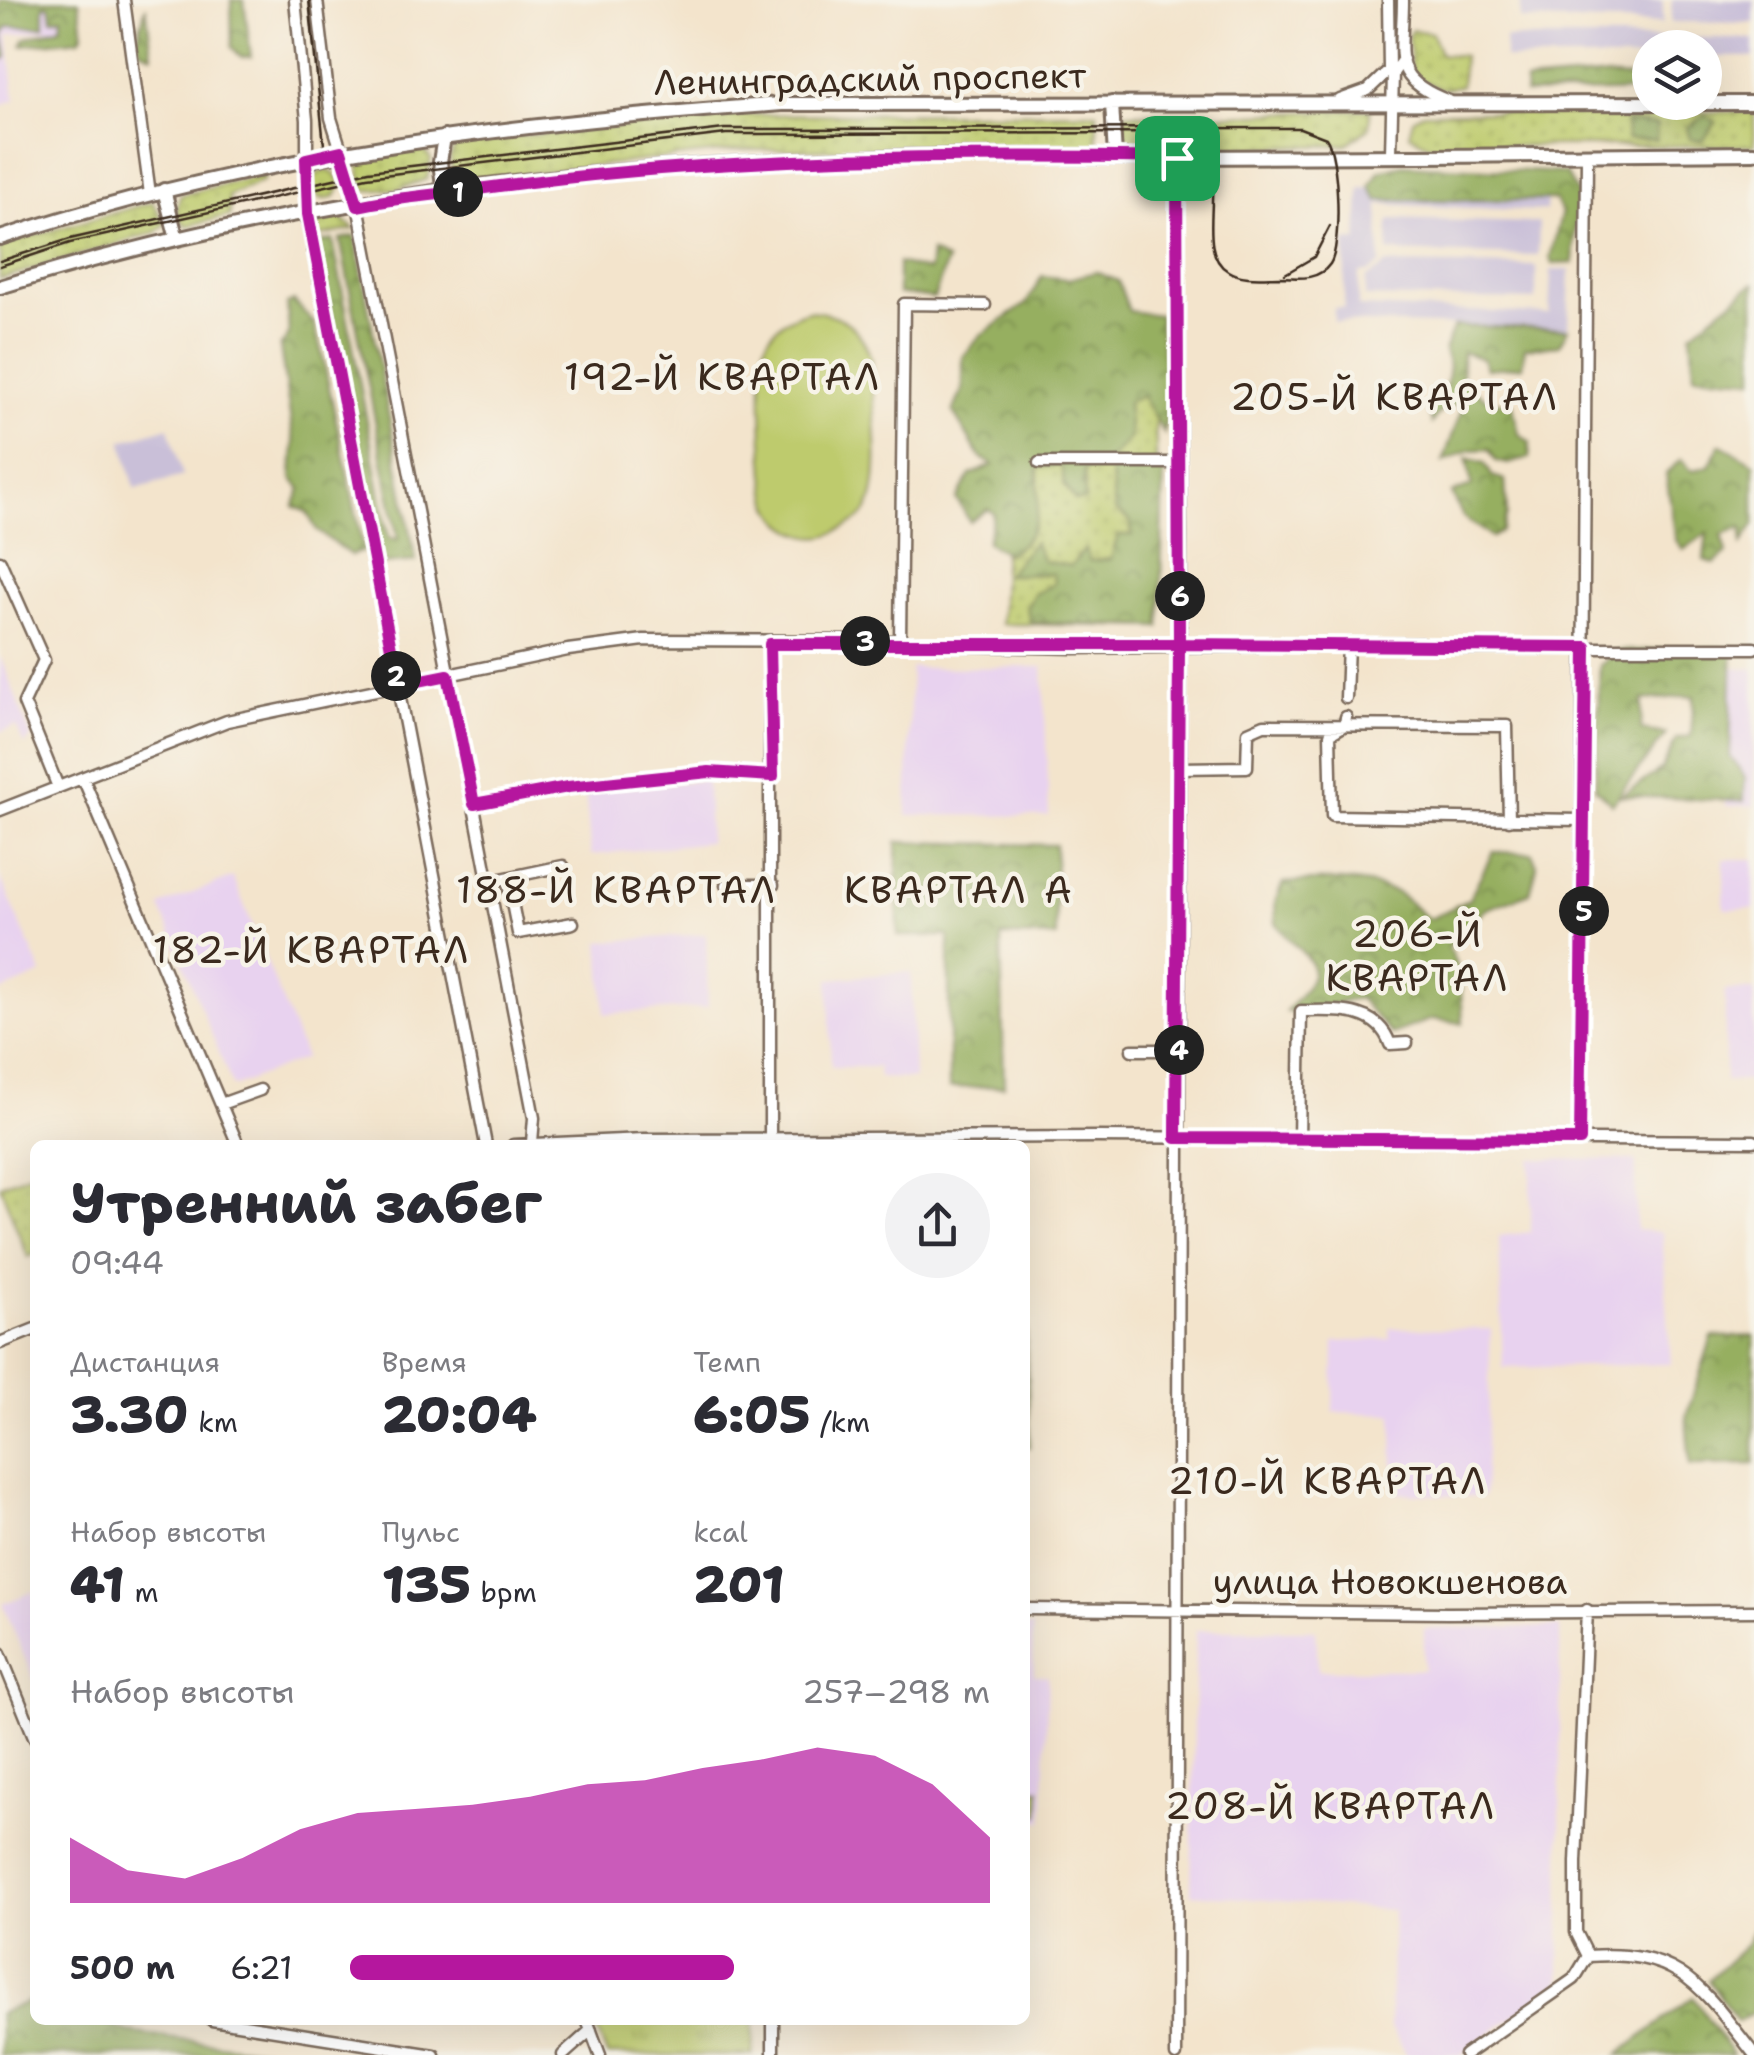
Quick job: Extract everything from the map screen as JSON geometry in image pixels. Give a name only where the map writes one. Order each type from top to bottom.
[{"type":"main road","points":[[1112,103],[1115,156]]},
{"type":"main road","name":"Ленинградский проспект","points":[[0,238],[164,190],[341,151],[611,117],[782,104],[1754,104]]},
{"type":"main road","points":[[444,137],[440,162],[444,194]]},
{"type":"main road","points":[[0,287],[177,239],[308,214],[574,175],[894,156],[1754,153]]},
{"type":"main road","points":[[164,190],[177,239]]},
{"type":"street","points":[[124,0],[150,194]]},
{"type":"street","points":[[294,0],[307,120],[308,214],[485,1140]]},
{"type":"street","points":[[317,0],[332,118],[358,206],[534,1118],[532,1140]]},
{"type":"street","points":[[1388,0],[1391,152]]},
{"type":"street","points":[[1403,0],[1403,58],[1414,86],[1454,103]]},
{"type":"street","points":[[1325,103],[1362,94],[1403,58]]},
{"type":"street","points":[[1580,1140],[1587,154]]},
{"type":"street","points":[[1176,2055],[1180,463],[1177,158]]},
{"type":"street","points":[[900,640],[904,304],[985,305]]},
{"type":"street","points":[[1039,463],[1180,463]]},
{"type":"street","points":[[0,560],[44,660],[24,703],[58,787]]},
{"type":"street","points":[[0,810],[227,721],[568,650],[644,640],[770,644],[900,640],[934,646],[1348,644],[1754,648]]},
{"type":"street","points":[[770,644],[770,1140]]},
{"type":"street","points":[[1346,698],[1348,644]]},
{"type":"street","points":[[1346,721],[1330,734],[1332,816],[1583,820]]},
{"type":"street","points":[[1179,768],[1248,767],[1248,732],[1264,725],[1346,721],[1507,726],[1508,820]]},
{"type":"street","points":[[474,804],[568,787],[709,772],[773,776]]},
{"type":"street","points":[[83,778],[236,1140]]},
{"type":"street","points":[[487,882],[563,866]]},
{"type":"street","points":[[507,878],[518,933],[573,924]]},
{"type":"street","points":[[726,885],[773,885]]},
{"type":"street","points":[[1299,1141],[1302,1011],[1356,1012],[1386,1033],[1390,1044],[1407,1043]]},
{"type":"street","points":[[1132,1050],[1179,1050]]},
{"type":"street","points":[[221,1104],[260,1090]]},
{"type":"street","points":[[973,1140],[1754,1141]]},
{"type":"street","points":[[0,1343],[30,1330]]},
{"type":"street","name":"улица Новокшенова","points":[[1030,1608],[1448,1613],[1754,1611]]},
{"type":"street","points":[[1586,1610],[1576,1932],[1588,1956]]},
{"type":"street","points":[[0,1654],[30,1727]]},
{"type":"street","points":[[1588,1956],[1630,1953],[1676,1968],[1696,1982],[1748,2038],[1754,2054]]},
{"type":"street","points":[[1465,2055],[1574,1979],[1588,1956]]},
{"type":"street","points":[[244,2025],[434,2055]]},
{"type":"street","points":[[564,2055],[589,2025]]},
{"type":"street","points":[[589,2025],[600,2055]]},
{"type":"street","points":[[772,2025],[773,2055]]},
{"type":"shaded area","points":[[0,0],[75,0],[77,25],[8,35],[15,100],[0,105]]},
{"type":"shaded area","points":[[1663,0],[1663,23],[1520,20],[1521,1]]},
{"type":"shaded area","points":[[1671,0],[1754,0],[1754,23],[1671,22]]},
{"type":"shaded area","points":[[1505,38],[1632,38],[1632,59],[1505,59]]},
{"type":"shaded area","points":[[1722,38],[1754,39],[1754,57],[1722,57]]},
{"type":"shaded area","points":[[1360,188],[1547,194],[1546,211],[1379,204],[1380,264],[1368,273],[1359,273],[1358,307],[1549,314],[1551,270],[1570,270],[1568,329],[1334,322],[1334,308],[1344,308],[1346,241],[1358,241]]},
{"type":"shaded area","points":[[1389,219],[1539,223],[1538,256],[1388,252]]},
{"type":"shaded area","points":[[1387,264],[1536,266],[1536,300],[1365,297],[1366,279]]},
{"type":"shaded area","points":[[169,427],[183,476],[135,489],[122,441]]},
{"type":"shaded area","points":[[0,656],[31,737],[24,745],[16,726],[0,732]]},
{"type":"shaded area","points":[[1043,667],[1049,816],[907,815],[911,668]]},
{"type":"shaded area","points":[[1704,667],[1754,668],[1754,806],[1726,806],[1724,773]]},
{"type":"shaded area","points":[[707,780],[709,842],[591,855],[585,791]]},
{"type":"shaded area","points":[[1724,859],[1754,859],[1754,909],[1724,909]]},
{"type":"shaded area","points":[[0,876],[42,974],[0,992]]},
{"type":"shaded area","points":[[233,877],[305,1058],[233,1087],[160,906]]},
{"type":"shaded area","points":[[706,934],[708,1007],[605,1014],[600,942]]},
{"type":"shaded area","points":[[911,972],[914,1079],[879,1078],[878,1067],[831,1067],[829,979]]},
{"type":"shaded area","points":[[1725,990],[1754,990],[1754,1081],[1725,1081]]},
{"type":"shaded area","points":[[1531,1159],[1636,1160],[1636,1230],[1662,1232],[1671,1364],[1503,1368],[1499,1236],[1531,1232]]},
{"type":"shaded area","points":[[1390,1328],[1491,1329],[1484,1497],[1394,1493],[1393,1414],[1333,1412],[1334,1342],[1390,1339]]},
{"type":"shaded area","points":[[30,1593],[30,1671],[3,1604]]},
{"type":"shaded area","points":[[1030,1627],[1034,1675],[1048,1676],[1043,1821],[1030,1820]]},
{"type":"shaded area","points":[[1560,1627],[1560,1983],[1460,2055],[1407,2055],[1390,2026],[1393,1910],[1191,1894],[1196,1630],[1316,1630],[1318,1670],[1424,1670],[1424,1629]]},
{"type":"green space","points":[[0,0],[79,0],[83,34],[80,39],[22,45],[24,39],[61,27],[62,17],[52,19],[50,6],[44,5],[44,26],[7,27],[3,36],[7,57],[0,62]]},
{"type":"green space","points":[[231,0],[244,0],[251,57],[241,57],[232,47]]},
{"type":"green space","points":[[146,6],[152,55],[140,50],[137,40]]},
{"type":"green space","points":[[1412,30],[1432,33],[1440,54],[1463,56],[1461,86],[1441,89],[1412,76],[1408,36]]},
{"type":"green space","points":[[1596,76],[1632,78],[1632,91],[1525,94],[1526,82]]},
{"type":"green space","points":[[1370,109],[1369,128],[1346,145],[1125,151],[1125,113],[1208,116]]},
{"type":"green space","points":[[1097,112],[1097,148],[739,150],[467,180],[452,172],[450,157],[458,142],[739,115]]},
{"type":"green space","points":[[1423,112],[1632,112],[1632,120],[1722,120],[1722,112],[1754,112],[1754,146],[1432,146],[1409,134],[1413,119]]},
{"type":"green space","points":[[1699,120],[1716,122],[1703,141],[1690,139],[1687,128]]},
{"type":"green space","points":[[1626,121],[1657,125],[1656,140],[1627,139]]},
{"type":"green space","points":[[409,149],[424,151],[431,159],[427,179],[399,189],[362,191],[359,162]]},
{"type":"green space","points":[[1403,165],[1566,173],[1577,194],[1573,263],[1553,264],[1550,258],[1562,212],[1555,200],[1378,200],[1370,186],[1379,171]]},
{"type":"green space","points":[[326,171],[336,175],[340,185],[336,195],[326,199],[316,195],[312,185],[316,175]]},
{"type":"green space","points":[[264,175],[263,181],[229,196],[230,216],[187,226],[180,219],[181,195]]},
{"type":"green space","points":[[153,202],[165,224],[157,232],[0,279],[0,245]]},
{"type":"green space","points":[[339,216],[354,229],[317,237],[317,227],[325,218]]},
{"type":"green space","points":[[355,236],[416,561],[381,564],[374,546],[317,243],[333,240],[389,538],[398,539],[340,239]]},
{"type":"green space","points":[[931,252],[947,261],[934,298],[898,294],[898,263],[929,271]]},
{"type":"green space","points":[[1096,272],[1118,281],[1129,311],[1159,315],[1168,405],[1164,433],[1142,396],[1127,402],[1130,437],[1105,465],[1084,470],[1085,500],[1075,501],[1064,484],[1061,465],[1038,468],[1038,507],[1033,527],[1008,554],[987,542],[994,514],[988,509],[970,522],[957,499],[970,475],[993,465],[980,457],[953,412],[963,389],[963,357],[980,336],[1026,304],[1042,276],[1068,279]]},
{"type":"green space","points":[[1754,283],[1754,379],[1694,375],[1691,333]]},
{"type":"green space","points":[[294,301],[314,323],[322,354],[364,551],[351,555],[317,531],[307,512],[294,506],[301,489],[292,478],[294,443],[280,347],[289,335],[287,304]]},
{"type":"green space","points":[[808,311],[831,315],[849,324],[862,338],[871,359],[876,433],[874,489],[868,509],[860,518],[826,536],[806,535],[787,526],[773,511],[767,489],[762,420],[766,342],[784,322]]},
{"type":"green space","points":[[1012,314],[1153,316],[1160,627],[1001,624]]},
{"type":"green space","points":[[1454,326],[1568,329],[1559,345],[1525,348],[1522,366],[1487,369],[1483,359],[1462,352],[1462,382],[1490,400],[1512,402],[1519,434],[1530,442],[1529,458],[1508,464],[1496,461],[1489,449],[1470,450],[1443,462],[1463,406],[1446,404],[1432,423],[1427,407],[1433,389],[1446,387],[1449,366],[1444,351]]},
{"type":"green space","points":[[1720,444],[1754,463],[1754,525],[1742,544],[1742,528],[1722,535],[1727,553],[1714,564],[1704,560],[1707,533],[1683,550],[1676,540],[1666,474],[1681,459],[1692,471],[1709,466]]},
{"type":"green space","points":[[1467,458],[1485,463],[1492,476],[1505,480],[1507,514],[1502,531],[1492,537],[1463,517],[1452,493],[1472,486]]},
{"type":"green space","points":[[1164,466],[1160,627],[1030,622],[1027,607],[1034,594],[1054,584],[1053,574],[1006,575],[1034,542],[1043,561],[1071,566],[1085,549],[1090,561],[1111,559],[1118,535],[1132,535],[1130,521],[1115,510],[1110,467]]},
{"type":"green space","points":[[1733,647],[1730,756],[1745,777],[1744,801],[1622,796],[1662,769],[1676,739],[1691,736],[1694,696],[1642,700],[1641,730],[1666,734],[1612,804],[1595,788],[1600,665],[1617,651]]},
{"type":"green space","points":[[897,842],[1055,845],[1056,937],[1001,936],[1004,1086],[949,1088],[949,936],[898,936]]},
{"type":"green space","points":[[1493,852],[1532,853],[1537,866],[1530,893],[1486,909],[1448,946],[1460,974],[1463,1023],[1432,1019],[1391,1034],[1359,998],[1314,1010],[1286,1011],[1301,995],[1312,973],[1306,957],[1276,923],[1275,902],[1283,883],[1338,881],[1380,887],[1398,893],[1430,919],[1469,899]]},
{"type":"green space","points":[[30,1173],[28,1257],[0,1185]]},
{"type":"green space","points":[[1754,1336],[1754,1464],[1690,1465],[1686,1417],[1712,1337]]},
{"type":"green space","points":[[1030,1789],[1040,1789],[1039,1815],[1030,1815]]},
{"type":"green space","points":[[1754,1928],[1754,2012],[1738,2022],[1708,1980],[1746,1945]]},
{"type":"green space","points":[[1693,1997],[1733,2055],[1618,2055]]},
{"type":"green space","points":[[30,2001],[30,2025],[109,2025],[128,2032],[303,2055],[0,2055],[0,2013]]},
{"type":"green space","points":[[595,2025],[754,2025],[753,2055],[607,2055]]},
{"type":"tram line","points":[[299,186],[317,166],[324,145],[309,0]]},
{"type":"tram line","points":[[0,261],[70,239],[369,171],[724,129],[1300,128],[1326,138],[1334,162],[1337,201],[1334,254],[1325,269],[1307,277],[1246,277],[1228,271],[1217,259],[1212,241],[1212,177],[1207,158],[1196,142],[1176,133],[726,134],[367,177],[70,243],[0,266]]},
{"type":"tram line","points":[[1285,274],[1314,257],[1330,226]]},
{"type":"district","name":"192-Й КВАРТАЛ","points":[[723,377]]},
{"type":"district","name":"205-Й КВАРТАЛ","points":[[1395,397]]},
{"type":"district","name":"188-Й КВАРТАЛ","points":[[617,890]]},
{"type":"district","name":"КВАРТАЛ А","points":[[959,890]]},
{"type":"district","name":"182-Й КВАРТАЛ","points":[[312,950]]},
{"type":"district","name":"206-Й КВАРТАЛ","points":[[1418,956]]},
{"type":"district","name":"210-Й КВАРТАЛ","points":[[1328,1481]]},
{"type":"district","name":"208-Й КВАРТАЛ","points":[[1331,1806]]},
{"type":"route","points":[[1177,158],[894,156],[714,165],[574,175],[358,206],[341,151],[306,159],[308,214],[398,685],[448,675],[474,804],[518,800],[568,787],[709,772],[773,776],[770,644],[900,640],[934,646],[1074,648],[1179,644],[1176,1138],[1580,1140],[1586,647],[1179,644],[1177,158]]}]
